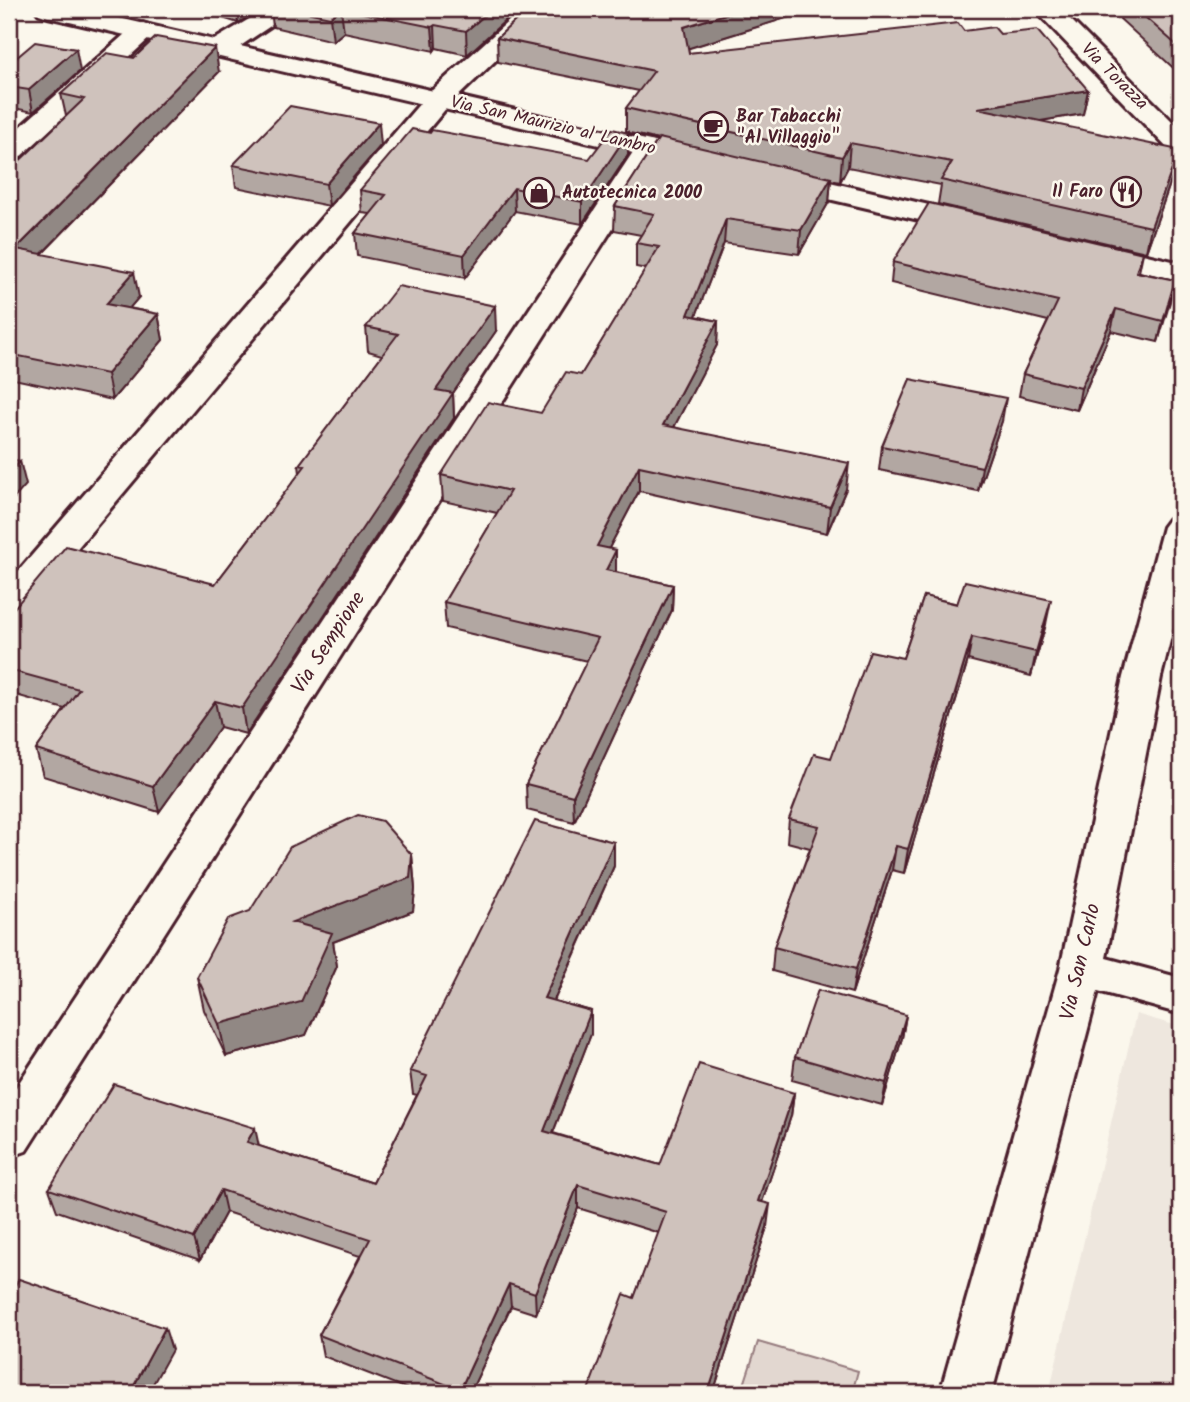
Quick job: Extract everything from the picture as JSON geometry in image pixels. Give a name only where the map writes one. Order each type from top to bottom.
[{"type":"street","name":"Via San Maurizio al Lambro","points":[[48,9],[1005,231]]},
{"type":"street","points":[[218,48],[283,9]]},
{"type":"street","points":[[9,605],[438,100],[536,9]]},
{"type":"street","name":"Via Torazza","points":[[1046,9],[1181,146]]},
{"type":"street","points":[[9,152],[143,31]]},
{"type":"street","name":"Via Sempione","points":[[9,1138],[649,149]]},
{"type":"street","points":[[1072,247],[1181,272]]},
{"type":"street","name":"Via San Carlo","points":[[966,1393],[1082,969],[1142,677],[1181,527]]},
{"type":"street","points":[[1082,969],[1181,996]]},
{"type":"shaded area","points":[[1136,1014],[1181,1027],[1181,1393],[1049,1393]]},
{"type":"shaded area","points":[[758,1342],[858,1371],[852,1393],[755,1393],[743,1388]]},
{"type":"building","points":[[292,9],[341,9],[330,17]]},
{"type":"building","points":[[343,9],[492,9],[466,31]]},
{"type":"building","points":[[528,9],[741,9],[684,27],[689,53],[958,23],[964,31],[994,27],[1000,34],[1037,30],[1088,90],[978,108],[1179,150],[1151,227],[941,180],[952,162],[850,143],[842,157],[626,108],[654,71],[497,38]]},
{"type":"building","points":[[1136,9],[1181,9],[1181,49]]},
{"type":"building","points":[[156,37],[215,48],[16,249],[134,272],[106,304],[158,314],[107,374],[9,354],[9,171],[84,99],[61,94],[107,53],[134,58]]},
{"type":"building","points":[[35,42],[76,49],[29,90],[9,87],[9,64]]},
{"type":"building","points":[[290,106],[379,123],[326,184],[233,165]]},
{"type":"building","points":[[412,129],[430,133],[432,130],[589,159],[612,129],[628,133],[582,202],[514,188],[464,255],[355,233],[386,195],[360,190]]},
{"type":"building","points":[[659,138],[831,178],[801,230],[726,219],[688,315],[718,321],[663,425],[849,463],[830,507],[639,466],[597,546],[616,550],[606,570],[673,585],[573,796],[526,784],[598,638],[444,602],[510,491],[441,475],[488,402],[541,413],[566,372],[581,375],[659,247],[636,243],[654,214],[615,206]]},
{"type":"building","points":[[929,203],[1143,253],[1136,272],[1175,280],[1163,321],[1116,309],[1081,388],[1023,374],[1058,301],[893,262]]},
{"type":"building","points":[[398,286],[495,306],[436,390],[453,393],[242,708],[215,701],[153,786],[36,750],[79,689],[9,670],[9,614],[66,546],[215,584],[305,466],[299,465],[398,334],[366,327]]},
{"type":"building","points":[[910,379],[1006,398],[982,467],[882,446]]},
{"type":"building","points":[[9,459],[20,461],[9,474]]},
{"type":"building","points":[[965,581],[1051,600],[1036,652],[972,637],[908,849],[896,846],[856,969],[774,947],[819,826],[789,819],[814,754],[831,758],[870,651],[903,658],[924,596],[957,604]]},
{"type":"building","points":[[358,815],[382,821],[412,855],[410,878],[292,922],[332,933],[301,1002],[219,1024],[197,977],[228,919],[250,911],[290,847]]},
{"type":"building","points":[[535,821],[614,842],[544,998],[591,1011],[544,1131],[660,1165],[699,1064],[794,1093],[758,1201],[770,1204],[708,1393],[587,1393],[624,1294],[634,1298],[666,1212],[578,1185],[535,1293],[509,1284],[460,1390],[319,1335],[370,1239],[221,1190],[194,1238],[49,1189],[114,1084],[255,1128],[247,1142],[373,1183],[427,1076],[410,1071]]},
{"type":"building","points":[[818,990],[906,1015],[886,1083],[795,1057]]},
{"type":"building","points":[[19,1279],[165,1328],[130,1393],[9,1391],[9,1295]]},
{"type":"place","name":"Bar Tabacchi \"Al Villaggio\"","points":[[713,127]]},
{"type":"place","name":"Il Faro","points":[[1126,192]]},
{"type":"place","name":"Autotecnica 2000","points":[[539,193]]}]
